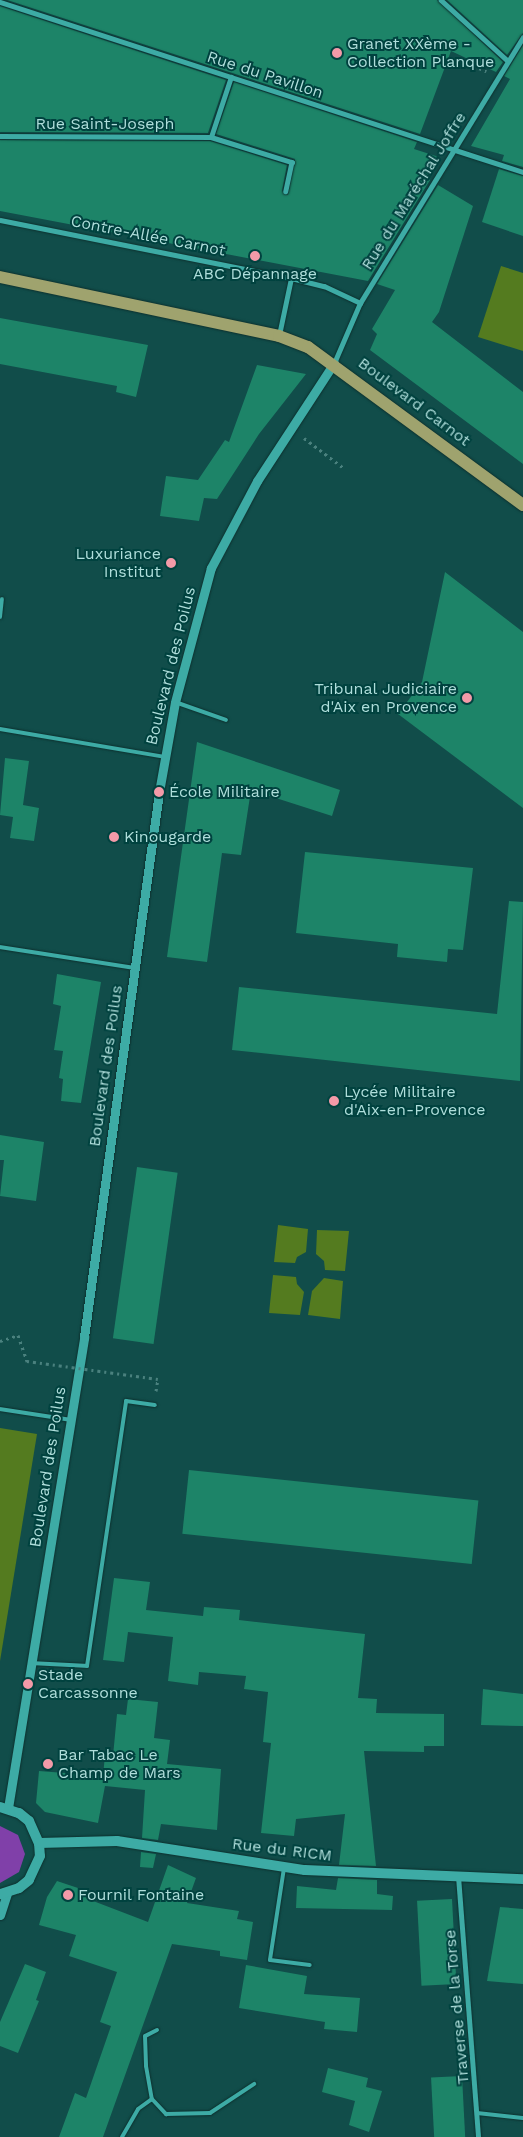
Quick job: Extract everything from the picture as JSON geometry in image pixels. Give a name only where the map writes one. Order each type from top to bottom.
[{"type":"main road","name":"Boulevard Carnot","points":[[0,277],[279,336],[308,347],[334,363],[523,505]]},
{"type":"main road","points":[[3,1894],[19,1888],[36,1869],[39,1843],[29,1821],[4,1808]]},
{"type":"main road","name":"Rue du RICM","points":[[39,1843],[117,1841],[284,1867],[387,1874],[458,1874],[523,1879]]},
{"type":"street","points":[[441,0],[508,60]]},
{"type":"street","name":"Rue du Pavillon","points":[[0,2],[523,172]]},
{"type":"street","name":"Rue du Maréchal Joffre","points":[[334,363],[360,303],[523,36]]},
{"type":"street","points":[[211,137],[231,77]]},
{"type":"street","name":"Rue Saint-Joseph","points":[[0,136],[211,137],[292,162],[286,191]]},
{"type":"street","name":"Contre-Allée Carnot","points":[[0,220],[291,278]]},
{"type":"street","points":[[279,336],[291,278],[324,286],[360,303]]},
{"type":"street","name":"Boulevard des Poilus","points":[[4,1808],[32,1663],[71,1420],[134,968],[165,757],[175,702],[211,568],[258,481],[334,363]]},
{"type":"street","name":"Traverse de la Torse","points":[[458,1874],[478,2137]]},
{"type":"street","points":[[0,1915],[3,1894]]},
{"type":"lane","points":[[0,618],[2,600]]},
{"type":"lane","points":[[175,702],[226,720]]},
{"type":"lane","points":[[0,730],[165,757]]},
{"type":"lane","points":[[0,947],[134,968]]},
{"type":"lane","points":[[32,1663],[87,1666],[126,1401],[155,1405]]},
{"type":"lane","points":[[0,1409],[71,1420]]},
{"type":"lane","points":[[284,1867],[270,1960],[310,1965]]},
{"type":"lane","points":[[158,2030],[145,2036],[146,2066],[152,2099],[166,2114],[210,2113],[254,2084]]},
{"type":"lane","points":[[122,2137],[138,2109],[152,2099]]},
{"type":"lane","points":[[477,2113],[523,2118]]},
{"type":"path","points":[[292,428],[345,469]]},
{"type":"path","points":[[0,1341],[18,1335],[27,1361],[158,1379]]},
{"type":"green space","points":[[501,266],[523,273],[523,351],[478,337]]},
{"type":"green space","points":[[278,1225],[308,1229],[306,1252],[297,1257],[295,1263],[274,1262]]},
{"type":"green space","points":[[317,1230],[349,1231],[345,1271],[325,1270],[324,1261],[316,1254]]},
{"type":"green space","points":[[273,1275],[296,1277],[297,1284],[304,1292],[300,1315],[269,1313]]},
{"type":"green space","points":[[324,1278],[343,1281],[340,1319],[308,1315],[312,1291]]},
{"type":"green space","points":[[0,1428],[37,1434],[0,1661]]},
{"type":"shaded area","points":[[0,1826],[18,1835],[25,1854],[19,1872],[0,1883]]},
{"type":"building","points":[[7,0],[437,0],[503,62],[496,72],[451,51],[420,134]]},
{"type":"building","points":[[447,0],[523,0],[523,33],[507,55]]},
{"type":"building","points":[[0,6],[226,80],[208,133],[0,132]]},
{"type":"building","points":[[523,45],[523,167],[502,161],[504,155],[471,146],[510,79],[504,76]]},
{"type":"building","points":[[234,82],[417,142],[414,149],[439,157],[426,178],[430,180],[368,281],[0,211],[0,140],[210,141],[287,165],[282,191],[288,195],[295,159],[216,134]]},
{"type":"building","points":[[499,169],[523,176],[523,236],[482,222]]},
{"type":"building","points":[[438,185],[473,206],[439,312],[432,322],[523,392],[523,464],[370,350],[377,334],[372,329],[395,290],[377,284]]},
{"type":"building","points":[[0,318],[148,345],[136,397],[116,392],[117,386],[0,364]]},
{"type":"building","points":[[257,365],[306,374],[259,434],[217,499],[204,498],[199,521],[160,516],[166,476],[198,480],[225,440],[229,442]]},
{"type":"building","name":"Tribunal Judiciaire d'Aix en Provence","points":[[445,572],[523,632],[523,808],[398,714],[422,682]]},
{"type":"building","points":[[197,742],[340,790],[332,816],[251,790],[241,855],[222,853],[207,962],[167,957]]},
{"type":"building","points":[[5,758],[29,761],[23,805],[39,808],[34,841],[10,838],[13,817],[0,815]]},
{"type":"building","points":[[305,852],[473,868],[463,950],[448,949],[447,962],[397,957],[398,944],[296,933]]},
{"type":"building","points":[[509,901],[523,902],[520,1081],[232,1050],[239,987],[497,1014]]},
{"type":"building","points":[[57,974],[101,982],[81,1103],[61,1101],[63,1079],[59,1078],[63,1051],[54,1050],[61,1006],[53,1004]]},
{"type":"building","points":[[0,1135],[44,1142],[36,1201],[0,1196],[4,1160],[0,1160]]},
{"type":"building","points":[[137,1167],[178,1173],[154,1344],[113,1338]]},
{"type":"building","points":[[189,1470],[478,1500],[472,1564],[182,1534]]},
{"type":"building","points":[[114,1578],[150,1582],[146,1610],[203,1616],[204,1607],[240,1610],[239,1620],[365,1634],[358,1698],[377,1699],[376,1713],[444,1714],[444,1746],[424,1746],[424,1752],[364,1751],[376,1866],[339,1865],[345,1814],[296,1819],[294,1836],[261,1833],[271,1743],[263,1742],[268,1692],[244,1689],[246,1676],[199,1672],[198,1685],[168,1681],[173,1637],[128,1632],[124,1662],[103,1660]]},
{"type":"building","points":[[483,1689],[523,1694],[523,1726],[481,1725]]},
{"type":"building","points":[[128,1699],[158,1702],[154,1738],[170,1740],[167,1764],[221,1769],[217,1830],[161,1824],[158,1840],[142,1838],[145,1790],[105,1786],[98,1823],[45,1812],[36,1803],[39,1771],[103,1776],[105,1755],[113,1756],[117,1714],[126,1715]]},
{"type":"building","points":[[141,1852],[156,1854],[153,1868],[140,1867]]},
{"type":"building","points":[[168,1865],[196,1878],[187,1903],[239,1911],[237,1919],[253,1922],[247,1960],[220,1956],[220,1951],[172,1944],[103,2137],[59,2137],[75,2093],[86,2098],[111,2026],[100,2022],[117,1972],[69,1956],[76,1935],[39,1925],[47,1897],[57,1881],[90,1892],[88,1899],[148,1922]]},
{"type":"building","points":[[338,1878],[377,1880],[377,1894],[393,1896],[392,1910],[296,1908],[297,1886],[336,1890]]},
{"type":"building","points":[[452,1899],[456,1984],[421,1986],[417,1901]]},
{"type":"building","points":[[500,1907],[523,1909],[523,1984],[487,1981]]},
{"type":"building","points":[[25,1964],[46,1972],[36,2000],[39,2001],[18,2053],[0,2046],[0,2022]]},
{"type":"building","points":[[246,1965],[307,1976],[304,1994],[360,1998],[357,2032],[324,2029],[325,2022],[239,2008]]},
{"type":"building","points":[[328,2068],[368,2078],[366,2087],[382,2091],[369,2132],[349,2125],[355,2101],[322,2092]]},
{"type":"building","points":[[462,2076],[465,2137],[434,2137],[431,2078]]},
{"type":"place","name":"Granet XXème - Collection Planque","points":[[337,53]]},
{"type":"place","name":"ABC Dépannage","points":[[255,256]]},
{"type":"place","name":"Luxuriance Institut","points":[[171,563]]},
{"type":"place","name":"Tribunal Judiciaire d'Aix en Provence","points":[[467,698]]},
{"type":"place","name":"École Militaire","points":[[159,792]]},
{"type":"place","name":"Kinougarde","points":[[114,837]]},
{"type":"place","name":"Lycée Militaire d'Aix-en-Provence","points":[[334,1101]]},
{"type":"place","name":"Stade Carcassonne","points":[[28,1684]]},
{"type":"place","name":"Bar Tabac Le Champ de Mars","points":[[48,1764]]},
{"type":"place","name":"Fournil Fontaine","points":[[68,1895]]}]
